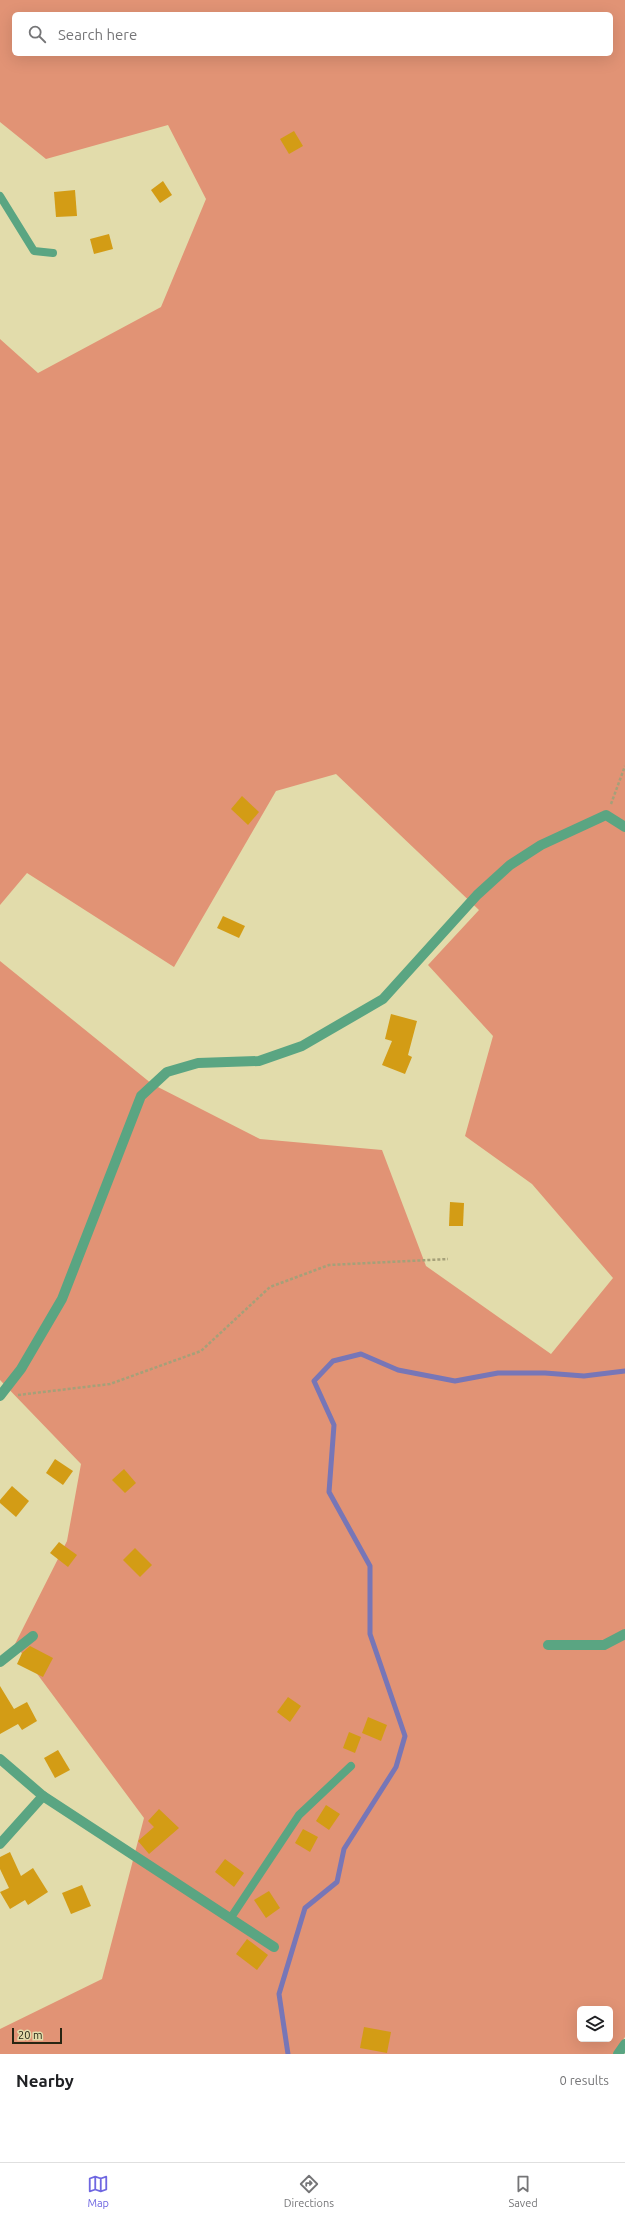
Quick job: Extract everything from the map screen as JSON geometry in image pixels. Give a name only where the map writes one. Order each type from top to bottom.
[{"type":"street","points":[[0,1396],[22,1369],[62,1299],[140,1096],[167,1072],[198,1063],[259,1061],[302,1046],[383,999],[477,895],[510,865],[541,845],[606,815],[625,827]]},
{"type":"street","points":[[548,1645],[604,1646],[625,1634]]},
{"type":"street","points":[[0,1662],[33,1636]]},
{"type":"street","points":[[0,1759],[43,1796],[274,1948]]},
{"type":"street","points":[[0,1844],[43,1796]]},
{"type":"street","points":[[618,2054],[625,2044]]},
{"type":"lane","points":[[0,196],[34,251],[53,253]]},
{"type":"lane","points":[[230,1919],[299,1815],[351,1766]]},
{"type":"path","points":[[606,815],[625,766]]},
{"type":"path","points":[[16,1395],[110,1384],[201,1350],[270,1287],[329,1265],[448,1259]]},
{"type":"shaded area","points":[[0,0],[625,0],[625,2037],[613,2054],[0,2054],[0,2029],[102,1979],[144,1818],[15,1644],[67,1541],[81,1464],[0,1380],[0,961],[152,1084],[260,1139],[382,1150],[426,1266],[551,1354],[613,1278],[532,1184],[465,1136],[493,1036],[428,965],[479,910],[336,774],[276,791],[174,967],[27,873],[0,905],[0,339],[38,373],[161,307],[206,199],[168,125],[46,159],[0,122]]},
{"type":"building","points":[[294,131],[303,146],[289,154],[280,139]]},
{"type":"building","points":[[163,181],[172,195],[160,203],[151,190]]},
{"type":"building","points":[[75,190],[77,216],[56,217],[54,192]]},
{"type":"building","points":[[109,234],[113,249],[94,254],[90,239]]},
{"type":"building","points":[[242,796],[259,812],[248,825],[231,809]]},
{"type":"building","points":[[223,916],[245,926],[239,938],[217,928]]},
{"type":"building","points":[[391,1014],[417,1021],[408,1055],[412,1057],[405,1074],[382,1065],[392,1041],[385,1039]]},
{"type":"building","points":[[450,1202],[464,1203],[463,1226],[449,1226]]},
{"type":"building","points":[[55,1459],[73,1471],[63,1485],[46,1473]]},
{"type":"building","points":[[124,1469],[136,1483],[125,1493],[112,1480]]},
{"type":"building","points":[[12,1486],[29,1501],[16,1517],[0,1503],[0,1500]]},
{"type":"building","points":[[59,1542],[77,1555],[68,1567],[50,1553]]},
{"type":"building","points":[[135,1548],[152,1565],[140,1577],[123,1560]]},
{"type":"building","points":[[30,1646],[53,1658],[43,1677],[17,1664],[22,1653]]},
{"type":"building","points":[[0,1686],[14,1709],[27,1702],[37,1721],[22,1730],[18,1724],[0,1734]]},
{"type":"building","points":[[288,1697],[301,1706],[290,1722],[277,1712]]},
{"type":"building","points":[[368,1717],[387,1725],[381,1741],[362,1733]]},
{"type":"building","points":[[349,1732],[361,1737],[355,1753],[343,1748]]},
{"type":"building","points":[[58,1750],[70,1770],[55,1778],[44,1758]]},
{"type":"building","points":[[326,1805],[340,1814],[329,1830],[316,1821]]},
{"type":"building","points":[[159,1809],[179,1828],[149,1854],[138,1841],[154,1827],[148,1821]]},
{"type":"building","points":[[303,1829],[318,1837],[310,1852],[295,1843]]},
{"type":"building","points":[[10,1852],[21,1876],[33,1868],[48,1892],[28,1905],[25,1900],[10,1909],[0,1892],[9,1888],[0,1869],[0,1857]]},
{"type":"building","points":[[225,1859],[244,1873],[234,1887],[215,1872]]},
{"type":"building","points":[[82,1885],[91,1906],[71,1914],[62,1893]]},
{"type":"building","points":[[269,1891],[280,1908],[266,1918],[254,1900]]},
{"type":"building","points":[[247,1939],[268,1955],[257,1970],[236,1954]]},
{"type":"building","points":[[364,2027],[391,2032],[387,2053],[360,2048]]},
{"type":"waterway","points":[[288,2054],[279,1994],[305,1908],[337,1882],[344,1849],[396,1767],[405,1736],[370,1634],[370,1566],[329,1492],[334,1425],[314,1381],[333,1361],[361,1354],[398,1370],[455,1381],[498,1373],[545,1373],[584,1376],[625,1371]]}]
